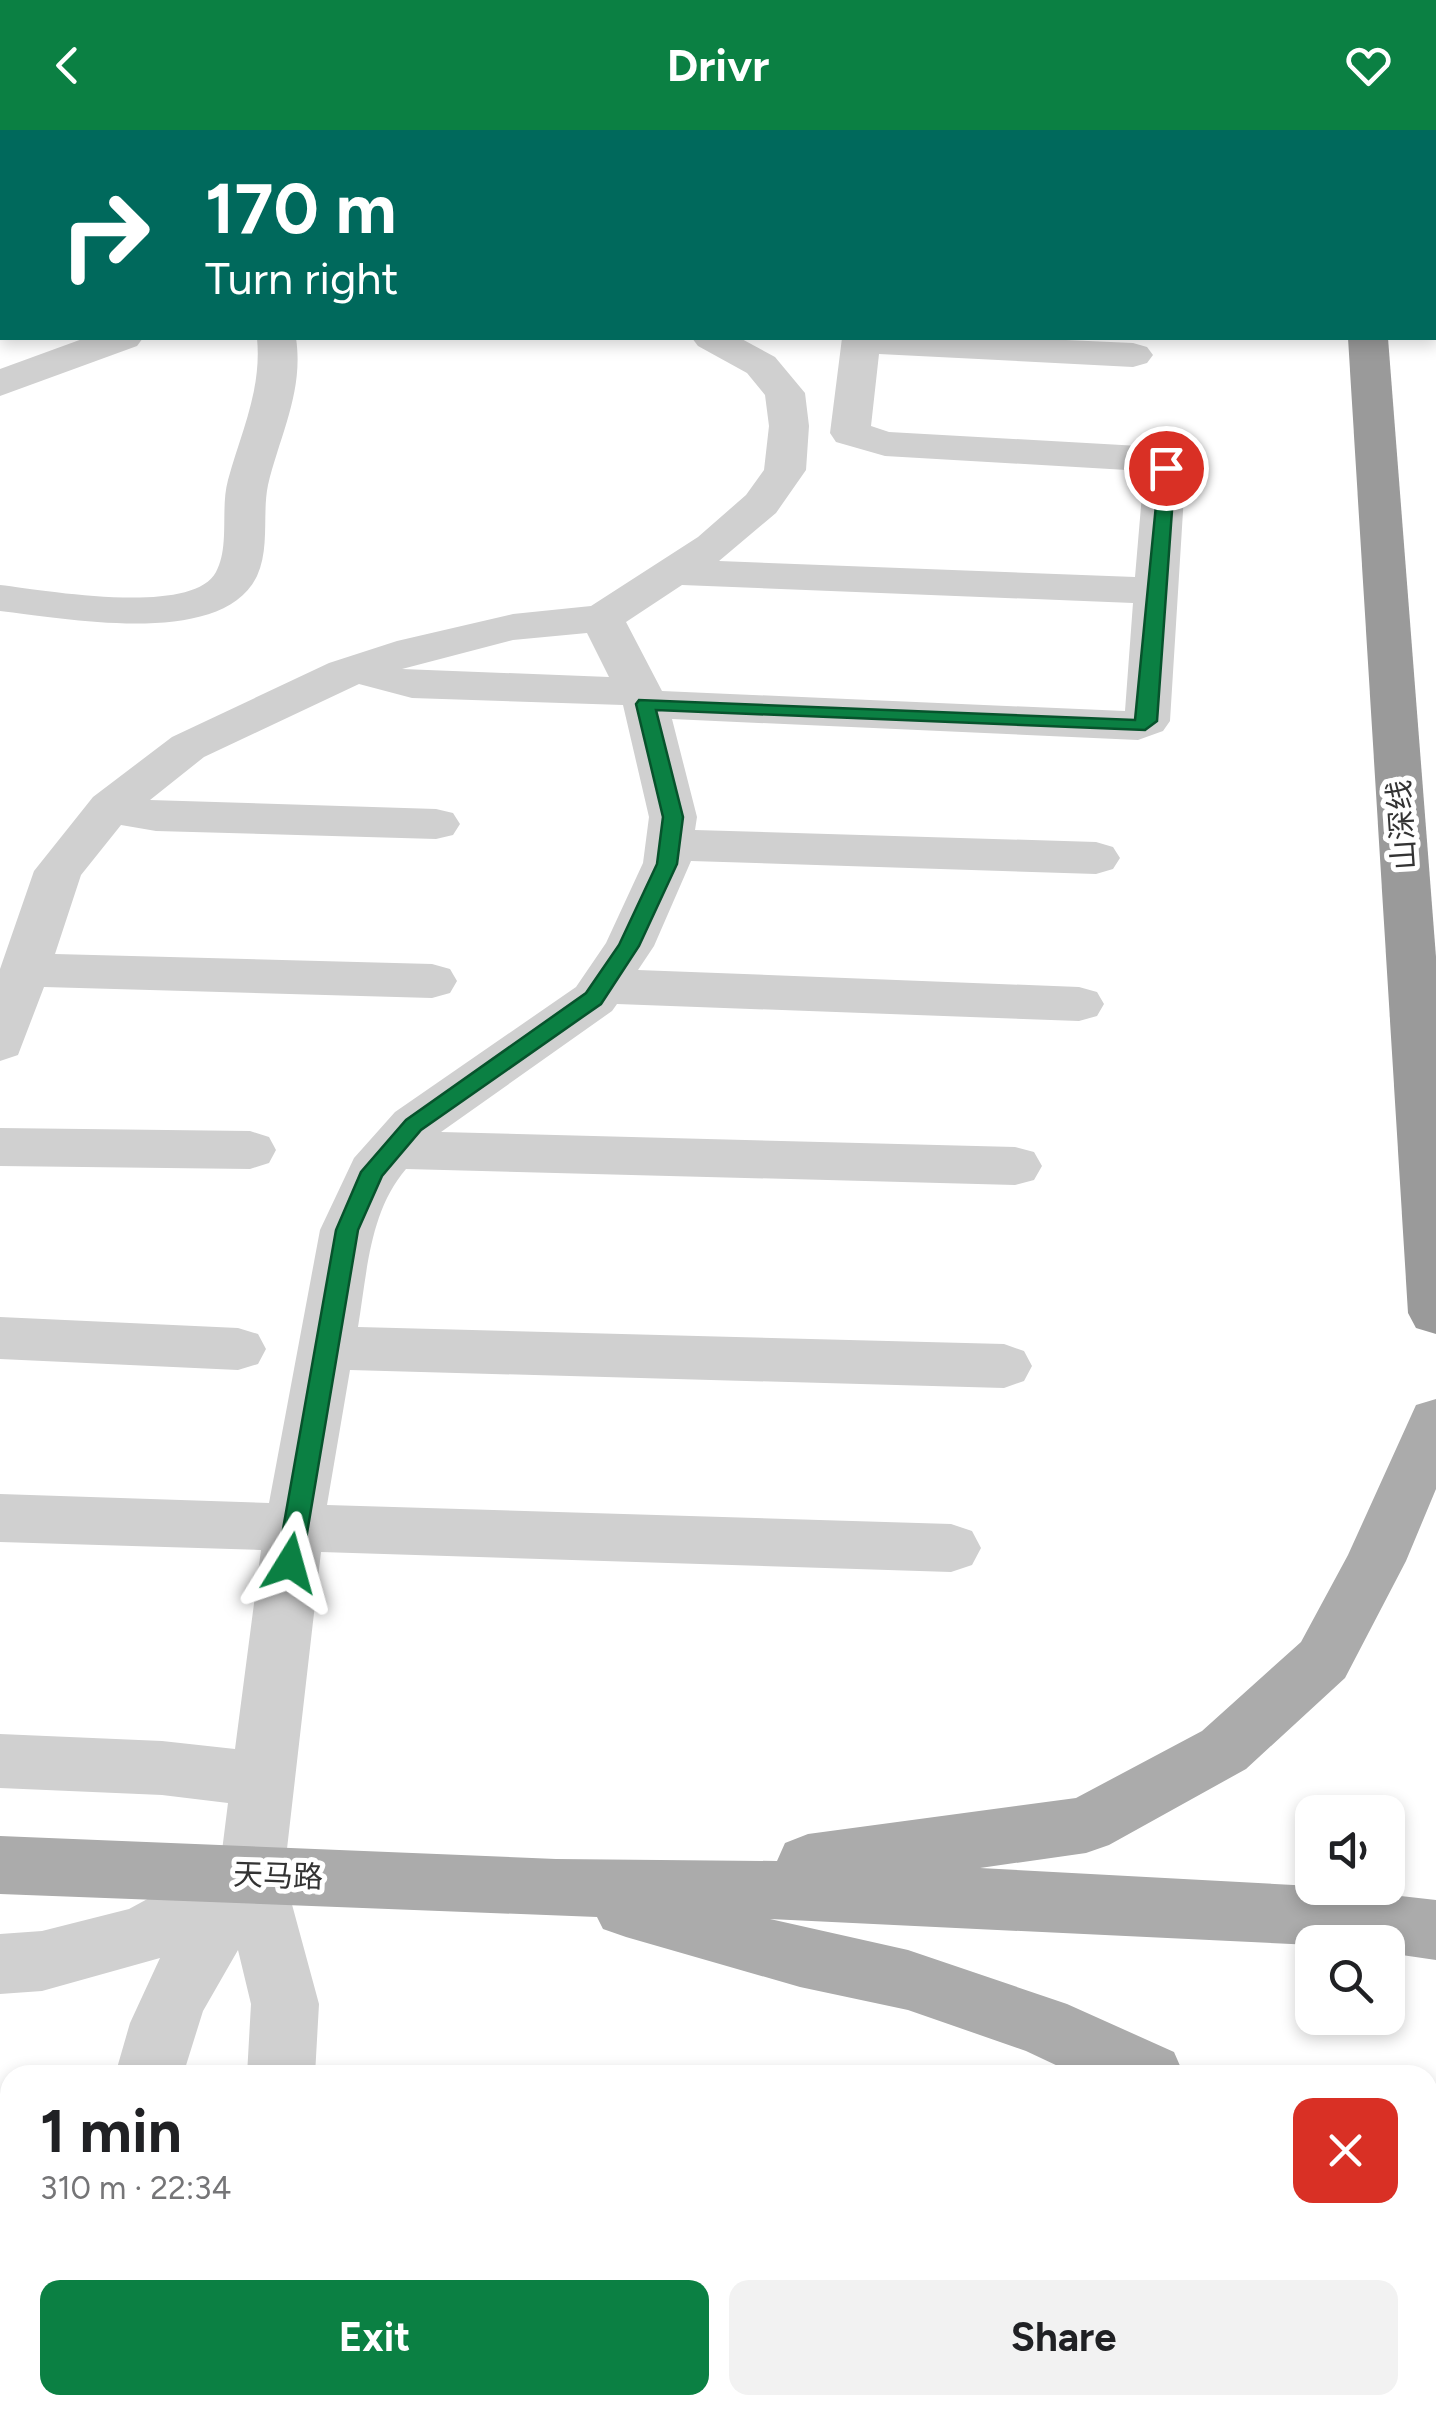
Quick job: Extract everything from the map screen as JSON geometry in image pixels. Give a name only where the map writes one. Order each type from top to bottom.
[{"type":"highway","name":"山深线","points":[[1368,340],[1436,1312]]},
{"type":"main road","points":[[556,1888],[863,1857],[1086,1825],[1224,1750],[1322,1660],[1376,1561],[1436,1421]]},
{"type":"main road","name":"天马路","points":[[0,1864],[556,1888]]},
{"type":"main road","points":[[556,1888],[812,1890],[1228,1909],[1436,1930]]},
{"type":"main road","points":[[556,1888],[1295,1947]]},
{"type":"main road","points":[[556,1888],[800,1957],[908,1980],[1043,2026],[1128,2065]]},
{"type":"main road","points":[[1405,1950],[1436,1950]]},
{"type":"street","points":[[0,384],[58,358],[116,340]]},
{"type":"street","points":[[0,598],[170,610],[205,604],[227,592],[237,574],[247,486],[271,420],[279,379],[277,340]]},
{"type":"street","points":[[0,1042],[58,871],[110,808],[188,747],[362,667],[413,650],[512,627],[602,618],[713,546],[761,504],[785,470],[789,426],[785,393],[761,365],[716,340]]},
{"type":"street","points":[[362,667],[383,679],[412,684],[1138,726],[1147,721],[1165,462],[885,444],[861,439],[850,433],[861,340]]},
{"type":"street","points":[[879,340],[1133,354]]},
{"type":"street","points":[[672,572],[1157,591]]},
{"type":"street","points":[[282,2065],[285,2004],[251,1875],[294,1527],[347,1230],[372,1172],[414,1125],[578,1010],[602,986],[629,946],[667,864],[673,817],[643,698],[602,618]]},
{"type":"street","points":[[110,808],[156,816],[436,824]]},
{"type":"street","points":[[670,845],[1096,858]]},
{"type":"street","points":[[24,970],[432,981]]},
{"type":"street","points":[[602,986],[1079,1004]]},
{"type":"street","points":[[0,1147],[250,1150]]},
{"type":"street","points":[[392,1150],[1015,1166]]},
{"type":"street","points":[[0,1338],[238,1349]]},
{"type":"street","points":[[326,1348],[1004,1366]]},
{"type":"street","points":[[0,1518],[952,1548]]},
{"type":"street","points":[[0,1761],[162,1768],[262,1780]]},
{"type":"street","points":[[0,1964],[42,1961],[143,1936],[251,1875]]},
{"type":"street","points":[[152,2065],[168,2010],[192,1963],[251,1875]]},
{"type":"route","points":[[290,1563],[347,1230],[372,1172],[414,1125],[594,998],[629,946],[667,864],[673,817],[646,704],[1138,726],[1147,721],[1166,468]]}]
